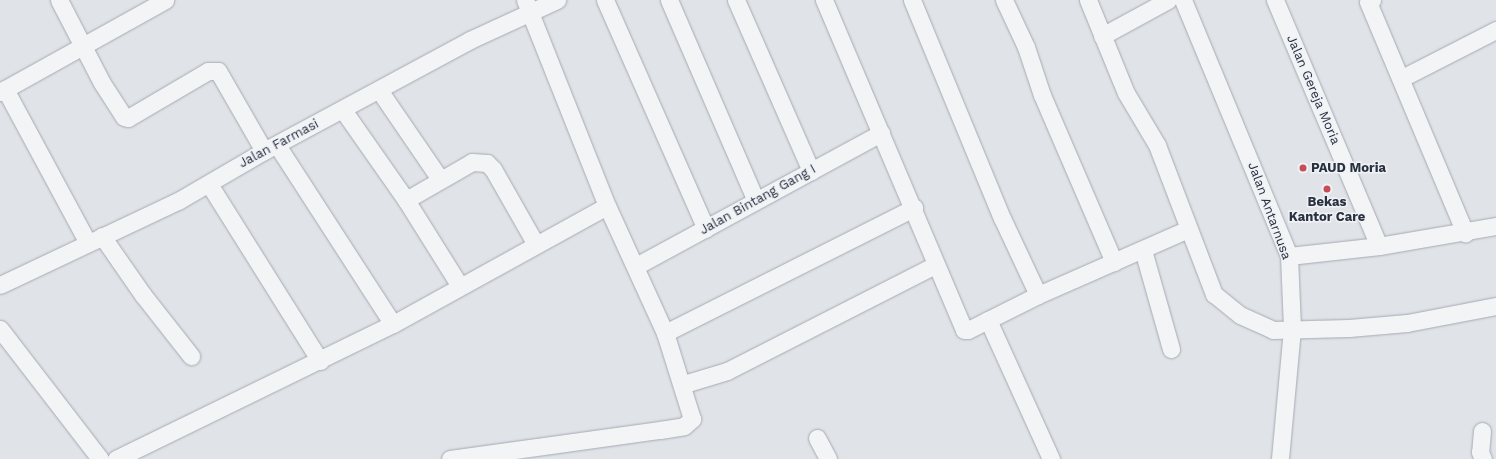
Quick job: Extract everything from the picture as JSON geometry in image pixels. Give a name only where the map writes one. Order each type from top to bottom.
[{"type":"street","points":[[59,0],[82,46],[117,109],[128,118],[202,74],[218,70],[392,324]]},
{"type":"street","points":[[165,0],[2,90],[95,240],[143,295],[191,356]]},
{"type":"street","name":"Jalan Farmasi","points":[[0,285],[209,184],[270,148],[343,110],[528,6],[557,0]]},
{"type":"street","points":[[604,0],[706,229]]},
{"type":"street","points":[[669,0],[755,199]]},
{"type":"street","points":[[736,0],[811,171]]},
{"type":"street","points":[[824,0],[914,208],[935,266],[964,330],[988,320],[1038,295],[1188,229]]},
{"type":"street","points":[[912,0],[1002,218],[1038,295]]},
{"type":"street","points":[[1004,0],[1026,47],[1042,95],[1114,262]]},
{"type":"street","points":[[1088,0],[1126,93],[1157,145],[1214,294],[1240,315],[1273,330],[1349,328],[1406,323],[1496,306]]},
{"type":"street","points":[[1102,36],[1168,0]]},
{"type":"street","name":"Jalan Antarnusa","points":[[1182,0],[1289,256],[1292,329],[1280,459]]},
{"type":"street","name":"Jalan Gereja Moria","points":[[1275,0],[1379,246]]},
{"type":"street","points":[[1369,1],[1465,233]]},
{"type":"street","points":[[450,459],[684,426],[692,419],[692,413],[684,384],[666,332],[636,266],[606,206],[528,6]]},
{"type":"street","points":[[1402,78],[1496,30]]},
{"type":"street","points":[[379,90],[440,179]]},
{"type":"street","points":[[343,110],[406,200],[460,286]]},
{"type":"street","name":"Jalan Bintang Gang I","points":[[636,266],[706,229],[755,199],[881,133]]},
{"type":"street","points":[[406,200],[440,179],[475,161],[491,166],[535,243]]},
{"type":"street","points":[[209,184],[320,361]]},
{"type":"street","points":[[116,459],[320,361],[392,324],[535,243],[606,206]]},
{"type":"street","points":[[666,332],[914,208]]},
{"type":"street","points":[[1289,256],[1379,246],[1465,233],[1493,225]]},
{"type":"street","points":[[1143,250],[1171,349]]},
{"type":"street","points":[[684,384],[727,371],[935,266]]},
{"type":"street","points":[[988,320],[1051,459]]},
{"type":"street","points":[[0,329],[100,459]]},
{"type":"street","points":[[1482,431],[1480,452],[1483,459]]},
{"type":"street","points":[[817,438],[828,459]]},
{"type":"place","name":"PAUD Moria","points":[[1303,168]]},
{"type":"place","name":"Bekas Kantor Care","points":[[1327,189]]}]
